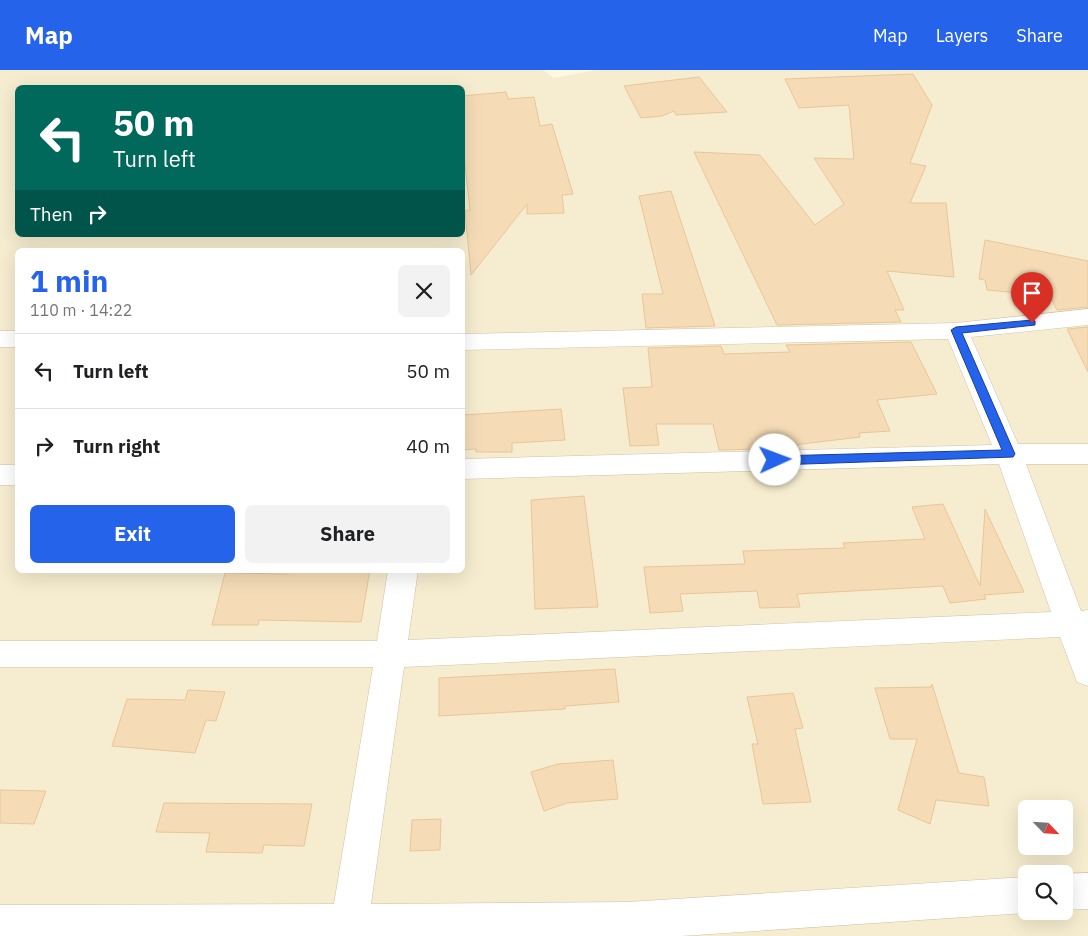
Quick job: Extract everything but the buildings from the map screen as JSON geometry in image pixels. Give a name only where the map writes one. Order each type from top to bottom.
[{"type":"street","points":[[465,342],[956,330],[1088,317]]},
{"type":"street","points":[[956,330],[1078,622],[1088,672]]},
{"type":"street","points":[[0,339],[15,339]]},
{"type":"street","points":[[465,469],[1009,454],[1088,454]]},
{"type":"street","points":[[0,475],[15,475]]},
{"type":"street","points":[[350,929],[403,573]]},
{"type":"street","points":[[0,654],[391,654],[1078,622]]},
{"type":"street","points":[[1073,892],[1088,891]]},
{"type":"street","points":[[0,924],[350,929],[627,921],[1018,896]]},
{"type":"shaded area","points":[[0,70],[543,70],[554,78],[596,70],[1088,70],[1088,936],[0,936]]},
{"type":"route","points":[[775,460],[1009,454],[956,330],[1032,323]]}]
